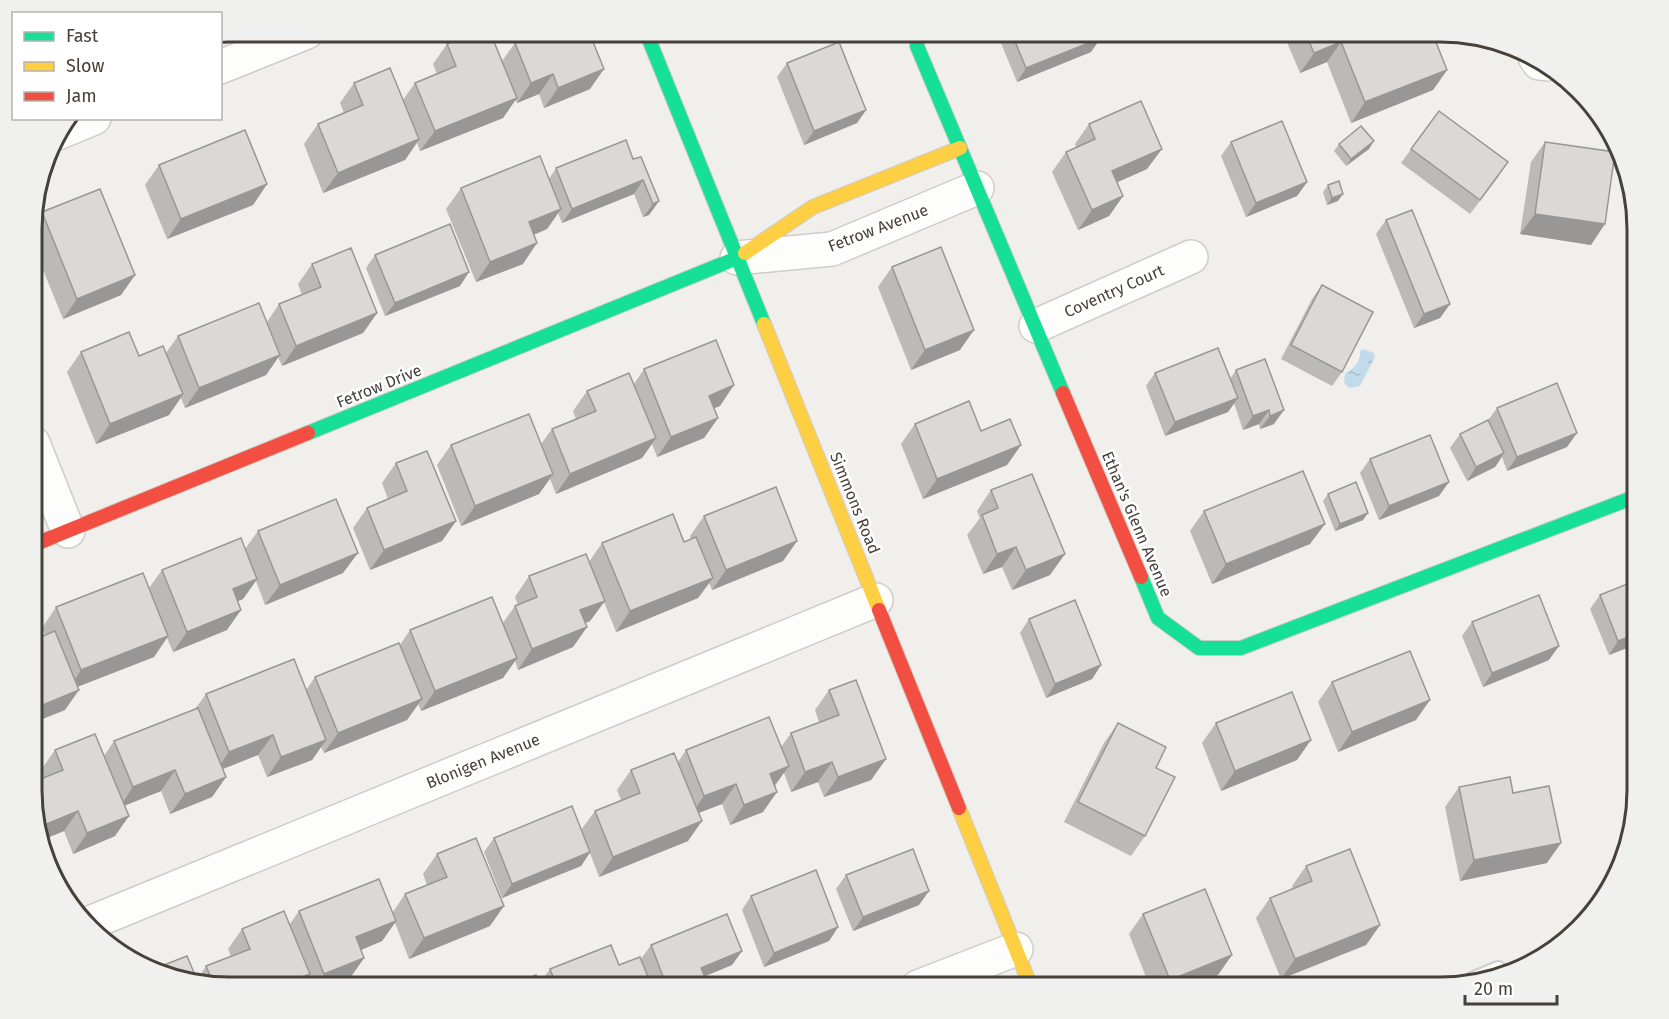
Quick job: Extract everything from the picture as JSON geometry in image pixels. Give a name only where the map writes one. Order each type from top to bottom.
[{"type":"street","points":[[222,66],[282,42]]},
{"type":"street","name":"Simmons Road","points":[[650,42],[1027,977]]},
{"type":"street","name":"Ethan's Glenn Avenue","points":[[917,42],[917,46],[1158,618],[1199,648],[1241,648],[1627,500]]},
{"type":"street","points":[[73,127],[89,120]]},
{"type":"street","points":[[737,258],[813,207],[960,148]]},
{"type":"street","name":"Fetrow Avenue","points":[[737,258],[832,249],[977,188]]},
{"type":"street","name":"Coventry Court","points":[[1036,326],[1191,257]]},
{"type":"street","name":"Fetrow Drive","points":[[42,541],[737,258]]},
{"type":"street","points":[[42,466],[68,531]]},
{"type":"street","name":"Blonigen Avenue","points":[[96,921],[876,600]]},
{"type":"street","points":[[944,977],[1016,949]]},
{"type":"water","points":[[1363,349],[1374,353],[1375,357],[1360,386],[1349,388],[1344,383],[1345,374],[1356,364],[1360,351]]},
{"type":"building","points":[[494,42],[517,98],[435,131],[415,83],[456,66],[447,44]]},
{"type":"building","points":[[593,42],[604,69],[558,88],[553,74],[531,83],[515,43]]},
{"type":"building","points":[[839,42],[866,110],[814,131],[787,63]]},
{"type":"building","points":[[1015,42],[1091,42],[1026,68]]},
{"type":"building","points":[[1309,42],[1341,42],[1314,53]]},
{"type":"building","points":[[1341,42],[1436,42],[1447,70],[1365,102]]},
{"type":"building","points":[[390,68],[419,139],[338,173],[318,124],[363,105],[354,83]]},
{"type":"building","points":[[1141,101],[1162,149],[1112,171],[1123,196],[1092,210],[1066,152],[1095,139],[1089,124]]},
{"type":"building","points":[[1439,111],[1508,162],[1480,200],[1411,149]]},
{"type":"building","points":[[1282,121],[1307,182],[1256,203],[1231,142]]},
{"type":"building","points":[[1361,126],[1374,141],[1351,159],[1339,144]]},
{"type":"building","points":[[245,130],[267,184],[181,219],[159,165]]},
{"type":"building","points":[[626,140],[633,159],[641,157],[659,201],[653,204],[643,180],[572,209],[556,168]]},
{"type":"building","points":[[1545,142],[1610,151],[1614,161],[1605,224],[1535,214]]},
{"type":"building","points":[[540,156],[561,209],[529,222],[537,243],[490,262],[461,188]]},
{"type":"building","points":[[1339,181],[1343,194],[1332,198],[1328,185]]},
{"type":"building","points":[[100,189],[135,275],[77,299],[43,211]]},
{"type":"building","points":[[1412,210],[1450,304],[1424,314],[1386,220]]},
{"type":"building","points":[[450,224],[469,272],[395,303],[375,255]]},
{"type":"building","points":[[941,247],[974,330],[925,350],[892,267]]},
{"type":"building","points":[[351,248],[377,313],[296,346],[279,304],[321,287],[312,264]]},
{"type":"building","points":[[1322,285],[1373,312],[1342,372],[1291,345]]},
{"type":"building","points":[[259,303],[280,355],[199,388],[178,336]]},
{"type":"building","points":[[129,332],[139,356],[163,346],[183,394],[110,424],[81,352]]},
{"type":"building","points":[[716,340],[734,385],[709,396],[718,418],[671,437],[644,369]]},
{"type":"building","points":[[1218,348],[1238,398],[1175,422],[1155,373]]},
{"type":"building","points":[[1265,359],[1284,410],[1270,416],[1269,410],[1253,416],[1236,370]]},
{"type":"building","points":[[629,373],[656,438],[570,474],[552,429],[596,411],[587,391]]},
{"type":"building","points":[[1557,383],[1577,433],[1517,457],[1497,408]]},
{"type":"building","points":[[969,401],[981,431],[1010,419],[1021,445],[937,479],[915,424]]},
{"type":"building","points":[[529,414],[553,474],[475,506],[451,445]]},
{"type":"building","points":[[1488,420],[1504,453],[1476,467],[1460,434]]},
{"type":"building","points":[[1430,435],[1449,482],[1389,506],[1370,459]]},
{"type":"building","points":[[427,451],[456,521],[384,550],[367,508],[407,491],[396,463]]},
{"type":"building","points":[[1303,471],[1325,524],[1226,564],[1204,511]]},
{"type":"building","points":[[1032,474],[1065,554],[1026,570],[1016,547],[997,554],[982,515],[998,508],[991,490]]},
{"type":"building","points":[[1356,482],[1368,513],[1340,524],[1328,494]]},
{"type":"building","points":[[776,487],[797,541],[726,570],[704,516]]},
{"type":"building","points":[[336,499],[358,553],[280,585],[258,531]]},
{"type":"building","points":[[673,514],[684,542],[696,537],[713,578],[630,611],[602,543]]},
{"type":"building","points":[[241,538],[257,579],[233,589],[241,610],[187,632],[162,570]]},
{"type":"building","points":[[586,554],[605,601],[580,610],[587,627],[532,649],[515,606],[537,597],[529,576]]},
{"type":"building","points":[[143,573],[168,636],[81,670],[56,607]]},
{"type":"building","points":[[1627,584],[1627,638],[1618,641],[1600,595]]},
{"type":"building","points":[[1539,595],[1559,646],[1492,673],[1472,622]]},
{"type":"building","points":[[492,597],[517,658],[435,691],[410,630]]},
{"type":"building","points":[[1075,600],[1101,665],[1055,684],[1029,619]]},
{"type":"building","points":[[55,631],[79,690],[42,705],[42,636]]},
{"type":"building","points":[[399,643],[422,699],[338,733],[315,677]]},
{"type":"building","points":[[1410,651],[1430,700],[1352,732],[1332,682]]},
{"type":"building","points":[[294,659],[326,740],[281,757],[273,735],[229,752],[206,694]]},
{"type":"building","points":[[856,680],[886,759],[838,777],[832,762],[805,772],[791,733],[839,715],[829,690]]},
{"type":"building","points":[[1292,692],[1311,740],[1235,771],[1216,723]]},
{"type":"building","points":[[198,708],[226,777],[185,794],[175,770],[133,787],[114,741]]},
{"type":"building","points":[[769,717],[789,766],[770,774],[777,792],[744,805],[736,784],[704,796],[686,750]]},
{"type":"building","points":[[1118,723],[1166,747],[1156,768],[1175,777],[1145,836],[1078,802]]},
{"type":"building","points":[[95,734],[129,816],[87,833],[78,811],[46,824],[42,778],[63,770],[55,750]]},
{"type":"building","points":[[674,753],[702,821],[613,857],[595,811],[640,793],[631,770]]},
{"type":"building","points":[[1510,777],[1513,793],[1549,786],[1561,843],[1474,860],[1459,787]]},
{"type":"building","points":[[572,806],[590,852],[512,884],[494,838]]},
{"type":"building","points":[[476,838],[504,906],[424,938],[405,894],[447,877],[437,854]]},
{"type":"building","points":[[913,849],[929,891],[863,917],[846,875]]},
{"type":"building","points":[[1350,849],[1380,925],[1295,959],[1270,898],[1312,881],[1306,866]]},
{"type":"building","points":[[816,870],[838,927],[774,953],[751,896]]},
{"type":"building","points":[[379,879],[396,921],[356,937],[364,958],[324,974],[299,911]]},
{"type":"building","points":[[1205,889],[1232,955],[1177,977],[1169,977],[1143,914]]},
{"type":"building","points":[[284,911],[310,974],[302,977],[210,975],[206,966],[250,949],[242,929]]},
{"type":"building","points":[[727,914],[742,951],[701,968],[705,977],[663,977],[651,945]]},
{"type":"building","points":[[611,945],[619,965],[640,957],[648,977],[553,977],[550,969]]},
{"type":"building","points":[[187,956],[194,973],[181,971],[163,965]]},
{"type":"traffic: fast","points":[[650,42],[764,324]]},
{"type":"traffic: fast","points":[[917,42],[1063,393]]},
{"type":"traffic: fast","points":[[308,433],[745,253]]},
{"type":"traffic: fast","points":[[1141,577],[1158,618],[1199,648],[1241,648],[1627,500]]},
{"type":"traffic: slow","points":[[745,253],[813,207],[960,148]]},
{"type":"traffic: slow","points":[[764,324],[879,610]]},
{"type":"traffic: slow","points":[[959,808],[1027,977]]},
{"type":"traffic: jam","points":[[1063,393],[1141,577]]},
{"type":"traffic: jam","points":[[42,541],[308,433]]},
{"type":"traffic: jam","points":[[879,610],[959,808]]}]
